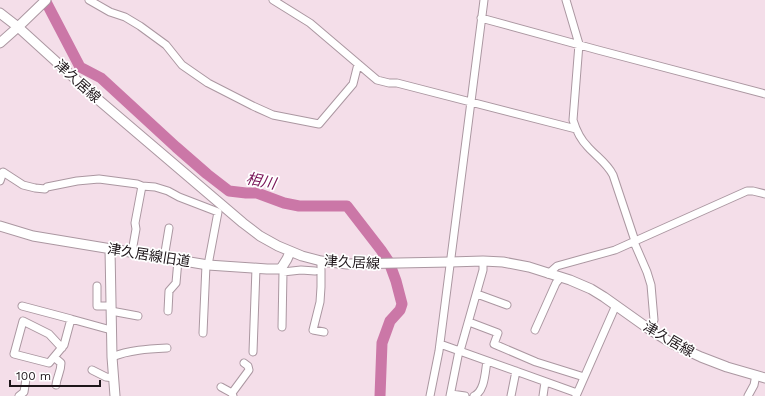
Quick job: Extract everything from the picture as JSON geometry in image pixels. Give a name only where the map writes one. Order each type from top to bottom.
[{"type":"main road","points":[[0,43],[43,2]]},
{"type":"main road","name":"津久居線","points":[[0,13],[18,27],[221,209],[260,236],[290,252],[321,261],[347,264],[484,261],[518,264],[562,277],[591,290],[616,305],[673,344],[701,357],[727,367],[761,376]]},
{"type":"main road","name":"津久居線旧道","points":[[0,226],[33,236],[207,265],[273,270],[283,269]]},
{"type":"main road","points":[[110,249],[111,330],[115,396]]},
{"type":"main road","points":[[283,269],[290,252]]},
{"type":"street","points":[[89,0],[110,12],[125,17],[140,26],[166,45],[182,65],[208,83],[273,115],[319,124],[353,84],[358,64]]},
{"type":"street","points":[[273,0],[310,23],[377,80],[397,83],[576,130]]},
{"type":"street","points":[[430,396],[440,344],[484,0]]},
{"type":"street","points":[[566,0],[579,44],[574,120],[576,130],[588,148],[604,162],[614,175],[635,242],[651,285],[654,320],[649,329]]},
{"type":"street","points":[[481,18],[765,94]]},
{"type":"street","points":[[0,180],[4,172],[23,185],[45,189],[47,187],[72,182],[99,179],[155,187],[168,191],[179,197],[221,209],[207,265],[203,333]]},
{"type":"street","points":[[134,253],[133,246],[136,229],[135,223],[142,186]]},
{"type":"street","points":[[548,274],[558,266],[608,253],[635,242],[747,191],[753,190],[765,194]]},
{"type":"street","points":[[164,258],[169,228]]},
{"type":"street","points":[[168,311],[169,291],[176,283],[178,260]]},
{"type":"street","points":[[321,261],[322,287],[313,330],[324,332]]},
{"type":"street","points":[[464,396],[450,395],[460,351],[483,270],[484,261]]},
{"type":"street","points":[[253,352],[256,268]]},
{"type":"street","points":[[282,327],[283,269],[316,271]]},
{"type":"street","points":[[536,330],[556,283],[562,277]]},
{"type":"street","points":[[97,286],[97,306],[138,316]]},
{"type":"street","points":[[476,294],[507,305]]},
{"type":"street","points":[[440,344],[516,371],[577,395],[616,305]]},
{"type":"street","points":[[22,306],[111,330]]},
{"type":"street","points":[[62,348],[49,334],[23,321],[14,354],[49,362],[62,348],[64,345],[71,319]]},
{"type":"street","points":[[469,322],[498,333],[494,344],[536,362],[584,377]]},
{"type":"street","points":[[112,357],[119,354],[144,349],[167,348]]},
{"type":"street","points":[[54,357],[61,363],[61,370],[56,384]]},
{"type":"street","points":[[474,396],[482,389],[487,361]]},
{"type":"street","points":[[227,392],[249,370],[248,366],[244,363]]},
{"type":"street","points":[[92,370],[106,378],[114,378]]},
{"type":"street","points":[[511,396],[516,371]]},
{"type":"street","points":[[748,396],[761,376]]},
{"type":"street","points":[[19,396],[24,392],[26,379]]},
{"type":"street","points":[[543,396],[545,382]]},
{"type":"waterway","name":"相川","points":[[45,0],[80,67],[101,78],[176,147],[229,191],[257,193],[284,203],[299,206],[347,206],[389,262],[402,304],[400,310],[390,321],[382,343],[380,396]]}]
